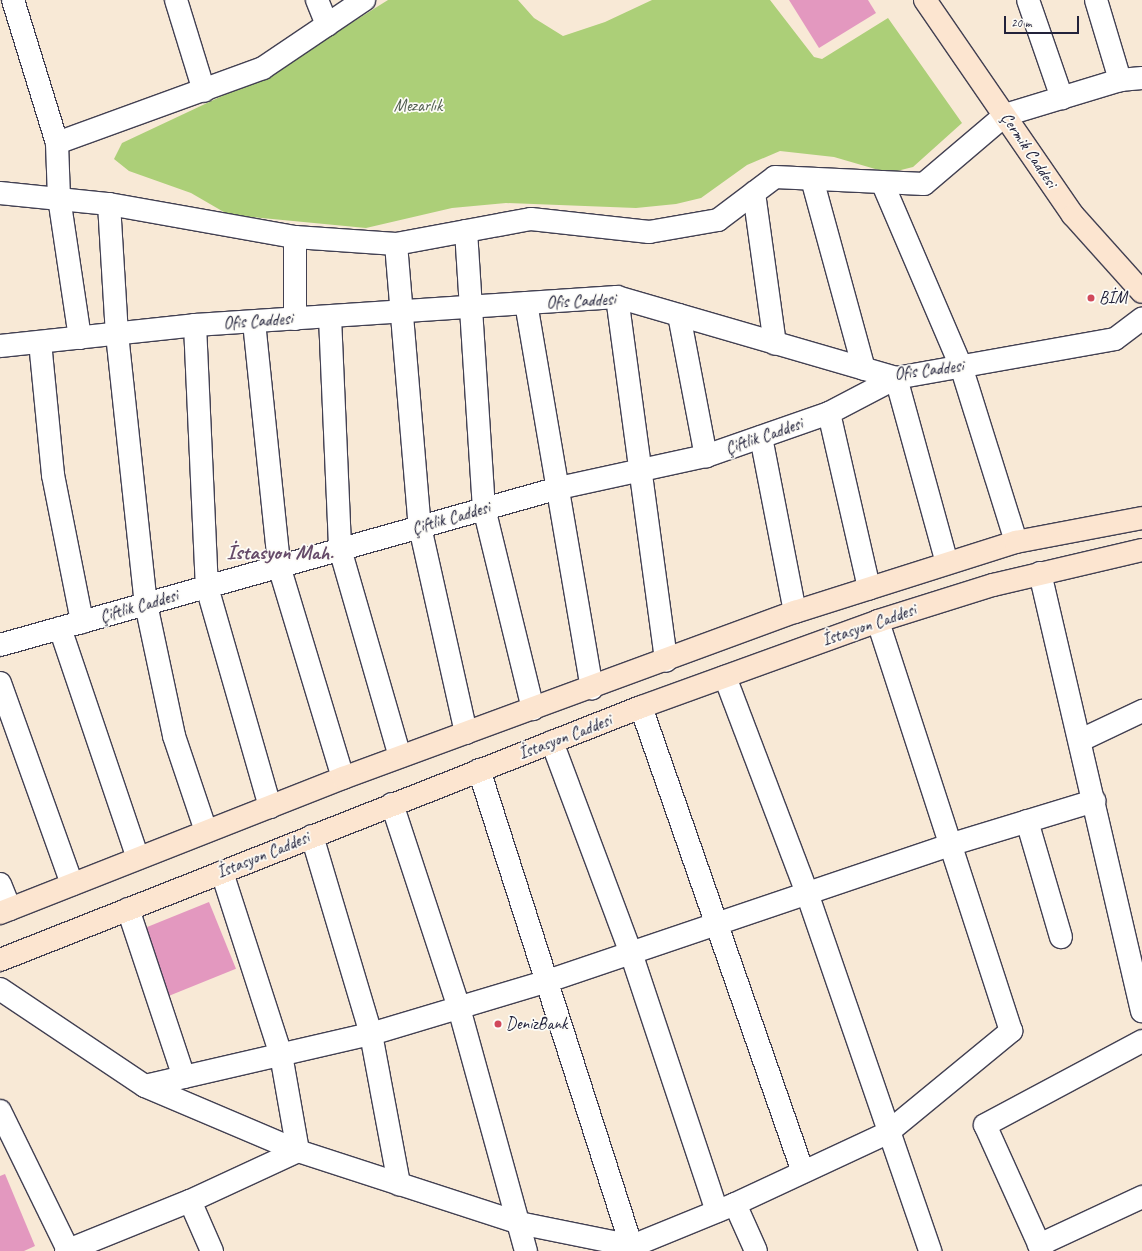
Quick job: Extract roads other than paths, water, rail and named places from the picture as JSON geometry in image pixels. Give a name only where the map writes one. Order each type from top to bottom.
[{"type":"main road","name":"Çermik Caddesi","points":[[926,0],[1073,215],[1142,292]]},
{"type":"main road","points":[[5,911],[343,778],[666,661],[795,612],[1016,542],[1142,518]]},
{"type":"main road","name":"İstasyon Caddesi","points":[[0,960],[392,804],[642,707],[878,622],[1040,573],[1142,550]]},
{"type":"street","points":[[13,0],[57,143],[59,198],[80,338]]},
{"type":"street","points":[[176,0],[204,91]]},
{"type":"street","points":[[317,0],[327,24]]},
{"type":"street","points":[[57,143],[204,91],[263,68],[364,0]]},
{"type":"street","points":[[1028,0],[1062,98]]},
{"type":"street","points":[[1096,0],[1120,80]]},
{"type":"street","points":[[0,192],[108,204],[294,237],[396,244],[531,219],[649,232],[718,220],[775,177],[924,184],[1005,115],[1120,80],[1142,78]]},
{"type":"street","points":[[812,179],[864,369]]},
{"type":"street","points":[[882,182],[961,366],[1016,542]]},
{"type":"street","points":[[754,193],[774,344]]},
{"type":"street","points":[[108,204],[117,334],[146,604],[174,736],[206,831]]},
{"type":"street","points":[[466,230],[484,508],[533,709]]},
{"type":"street","points":[[294,237],[295,319]]},
{"type":"street","points":[[396,244],[400,312],[420,527],[466,733]]},
{"type":"street","points":[[617,296],[642,472],[666,661]]},
{"type":"street","name":"Ofis Caddesi","points":[[0,346],[195,326],[471,308],[617,296],[774,344],[896,378],[1116,340],[1142,319]]},
{"type":"street","points":[[526,303],[559,488],[592,688]]},
{"type":"street","points":[[679,316],[706,456]]},
{"type":"street","points":[[330,317],[340,549],[400,757]]},
{"type":"street","points":[[254,322],[279,566],[343,778]]},
{"type":"street","points":[[195,326],[207,587],[270,807]]},
{"type":"street","points":[[40,342],[53,475],[82,622]]},
{"type":"street","points":[[896,378],[947,563]]},
{"type":"street","name":"Çiftlik Caddesi","points":[[0,645],[484,508],[559,488],[642,472],[706,456],[829,413],[896,378]]},
{"type":"street","points":[[829,413],[869,588]]},
{"type":"street","points":[[761,437],[795,612]]},
{"type":"street","points":[[1040,573],[1081,740],[1142,1011]]},
{"type":"street","points":[[0,989],[145,1086],[298,1151],[519,1223],[629,1249],[726,1208],[887,1132],[1011,1031],[949,845],[878,622]]},
{"type":"street","points":[[60,628],[138,858]]},
{"type":"street","points":[[725,677],[807,893],[887,1132],[930,1251]]},
{"type":"street","points":[[0,683],[72,884]]},
{"type":"street","points":[[642,707],[719,923],[803,1172]]},
{"type":"street","points":[[1081,740],[1142,711]]},
{"type":"street","points":[[552,742],[726,1208],[756,1251]]},
{"type":"street","points":[[479,770],[548,981],[629,1249]]},
{"type":"street","points":[[145,1086],[371,1034],[459,1008],[548,981],[949,845],[1094,801]]},
{"type":"street","points":[[392,804],[459,1008],[526,1251]]},
{"type":"street","points":[[1027,821],[1060,937]]},
{"type":"street","points":[[312,836],[371,1034],[399,1184]]},
{"type":"street","points":[[222,872],[281,1055],[298,1151]]},
{"type":"street","points":[[0,884],[5,911]]},
{"type":"street","points":[[128,909],[184,1077]]},
{"type":"street","points":[[1142,1041],[985,1125],[1040,1248],[1142,1197]]},
{"type":"street","points":[[0,1110],[67,1251],[190,1201],[298,1151]]},
{"type":"street","points":[[190,1201],[212,1251]]},
{"type":"place","name":"BİM","points":[[1091,298]]},
{"type":"place","name":"DenizBank","points":[[498,1024]]},
{"type":"district","name":"İstasyon Mah.","points":[[280,552]]},
{"type":"park label","name":"Mezarlık","points":[[418,106]]}]
